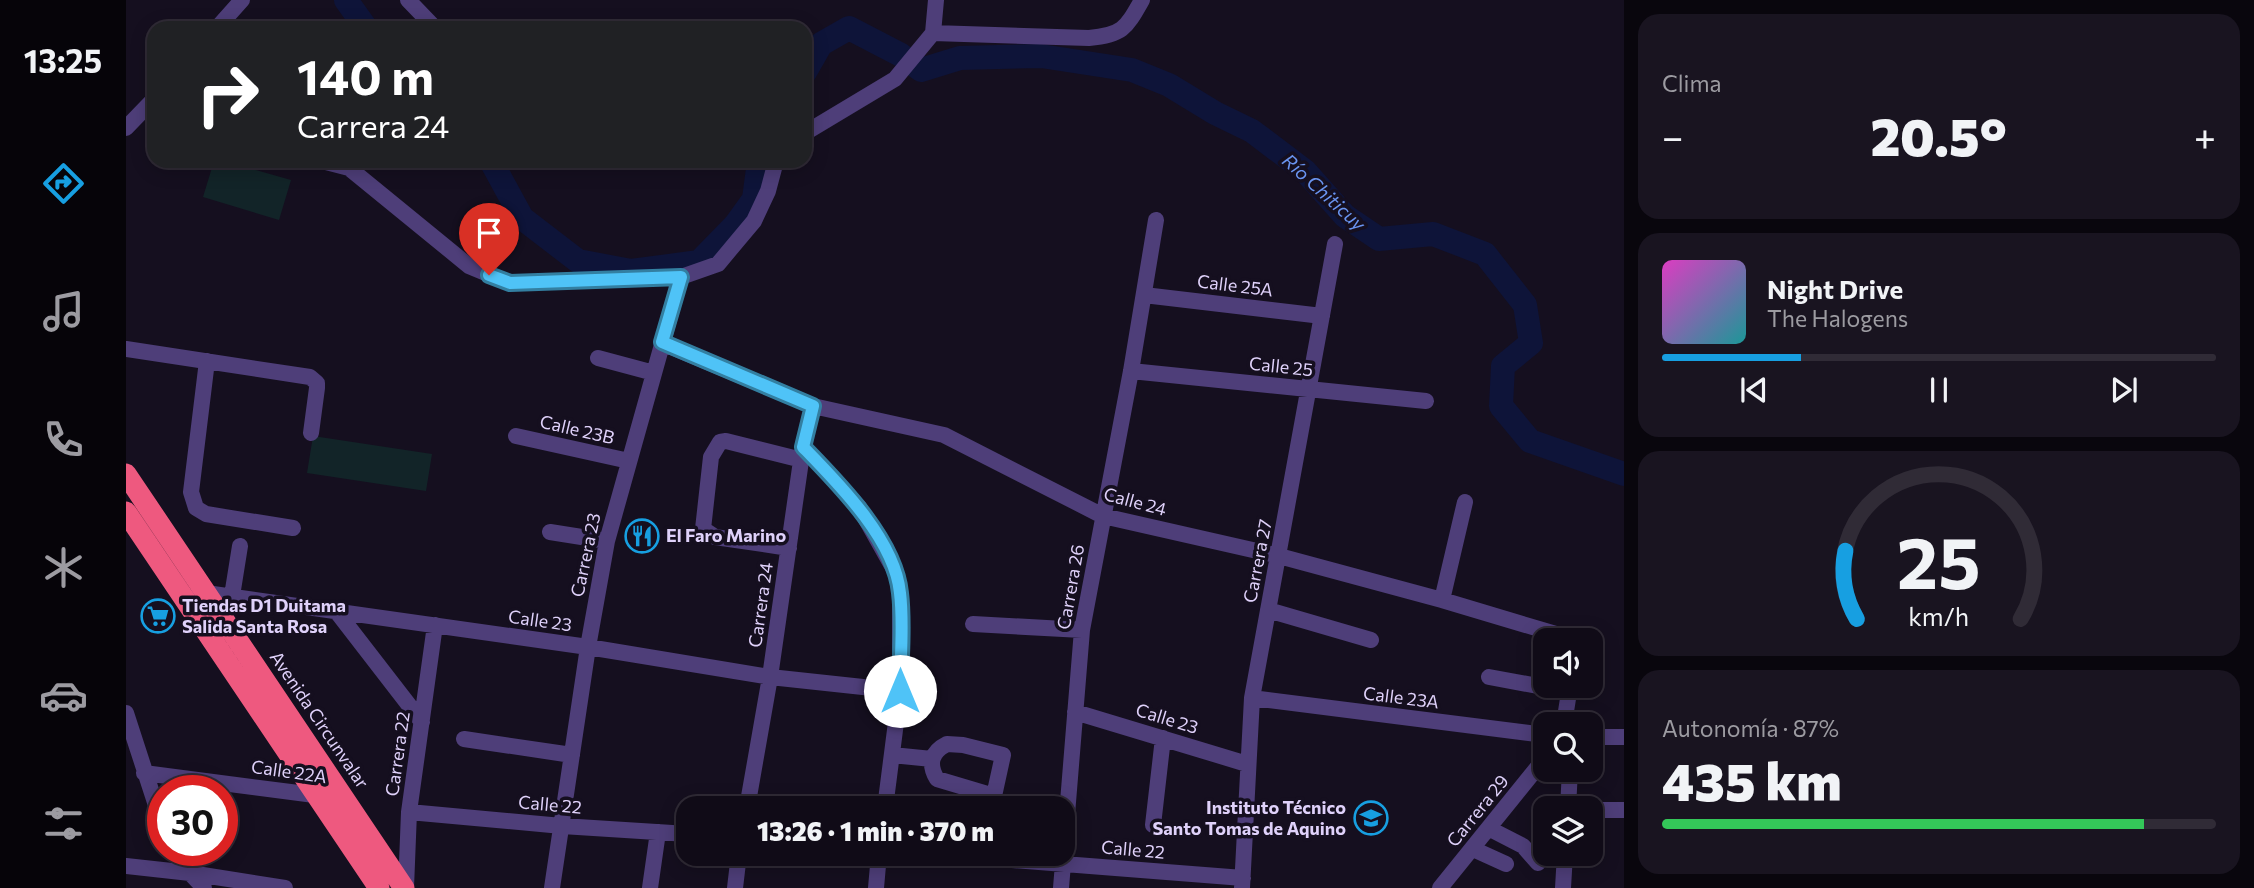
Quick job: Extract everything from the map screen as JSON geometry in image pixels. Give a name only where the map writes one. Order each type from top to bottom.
[{"type":"highway","name":"Avenida Circunvalar","points":[[126,474],[405,888]]},
{"type":"highway","points":[[126,512],[379,888]]},
{"type":"street","points":[[223,21],[242,0]]},
{"type":"street","points":[[408,0],[428,21]]},
{"type":"street","points":[[812,130],[895,79],[933,33],[936,0]]},
{"type":"street","points":[[933,33],[1089,38],[1110,36],[1126,29],[1142,0]]},
{"type":"street","points":[[126,128],[147,106]]},
{"type":"street","points":[[349,168],[469,266],[510,283],[681,277],[718,264],[754,221],[768,191],[774,168]]},
{"type":"street","name":"Carrera 26","points":[[1068,796],[1082,630],[1156,220]]},
{"type":"street","name":"Carrera 27","points":[[1243,883],[1252,698],[1335,244]]},
{"type":"street","name":"Carrera 23","points":[[552,888],[588,647],[607,541],[681,277]]},
{"type":"street","name":"Calle 25A","points":[[1144,295],[1322,316]]},
{"type":"street","name":"Calle 24","points":[[662,342],[813,406],[944,435],[1103,516],[1279,555],[1536,628]]},
{"type":"street","points":[[126,349],[313,379],[317,388],[311,433]]},
{"type":"street","points":[[598,358],[654,373]]},
{"type":"street","points":[[207,361],[191,492],[193,503],[206,514],[293,528]]},
{"type":"street","name":"Calle 25","points":[[1131,370],[1426,401]]},
{"type":"street","name":"Carrera 24","points":[[749,796],[770,677],[803,454],[813,406]]},
{"type":"street","name":"Calle 23B","points":[[516,436],[629,461]]},
{"type":"street","points":[[789,548],[715,537],[703,528],[711,457],[720,442],[803,454],[859,508],[896,573],[900,593],[900,691],[887,796]]},
{"type":"street","points":[[1442,600],[1465,502]]},
{"type":"street","points":[[550,532],[607,541]]},
{"type":"street","points":[[232,596],[240,547]]},
{"type":"street","name":"Calle 23","points":[[176,586],[206,593],[588,647],[770,677],[900,691]]},
{"type":"street","points":[[1268,610],[1371,640]]},
{"type":"street","points":[[337,612],[422,722]]},
{"type":"street","points":[[973,624],[1082,630]]},
{"type":"street","name":"Carrera 22","points":[[405,888],[409,812],[435,625]]},
{"type":"street","points":[[1489,677],[1533,684]]},
{"type":"street","name":"Calle 23A","points":[[1252,698],[1533,733]]},
{"type":"street","name":"Calle 23","points":[[1075,712],[1247,764]]},
{"type":"street","points":[[126,713],[147,782]]},
{"type":"street","points":[[1603,737],[1624,737]]},
{"type":"street","points":[[1153,825],[1163,738]]},
{"type":"street","points":[[464,739],[572,755]]},
{"type":"street","points":[[951,744],[1003,755],[994,796],[939,780],[931,767],[932,760],[940,748],[951,744]]},
{"type":"street","points":[[892,755],[932,760]]},
{"type":"street","name":"Calle 22A","points":[[144,773],[345,800]]},
{"type":"street","name":"Carrera 29","points":[[1440,888],[1533,773]]},
{"type":"street","points":[[1603,810],[1624,810]]},
{"type":"street","name":"Calle 22","points":[[409,812],[676,833]]},
{"type":"street","points":[[1490,829],[1523,846],[1533,857]]},
{"type":"street","points":[[650,888],[658,832]]},
{"type":"street","points":[[1473,849],[1506,864]]},
{"type":"street","name":"Calle 22","points":[[1075,865],[1196,881],[1243,883]]},
{"type":"street","points":[[126,866],[285,888]]},
{"type":"street","points":[[186,866],[204,888]]},
{"type":"street","points":[[735,888],[738,866]]},
{"type":"street","points":[[876,888],[878,866]]},
{"type":"street","name":"Carrera 26","points":[[1060,888],[1062,866]]},
{"type":"street","points":[[1563,888],[1564,866]]},
{"type":"shaded area","points":[[212,168],[249,168],[291,180],[279,220],[203,197]]},
{"type":"shaded area","points":[[313,436],[432,454],[426,491],[307,473]]},
{"type":"waterway","name":"Río Chiticuy","points":[[346,0],[361,21]]},
{"type":"waterway","name":"Río Chiticuy","points":[[812,60],[821,44],[849,28],[901,55],[921,70],[960,58],[1041,56],[1132,70],[1169,85],[1215,113],[1252,131],[1305,171],[1345,216],[1379,239],[1433,234],[1485,254],[1525,305],[1531,343],[1503,366],[1501,406],[1530,441],[1624,474]]},
{"type":"waterway","name":"Río Chiticuy","points":[[495,168],[522,218],[578,261],[631,271],[699,262],[736,224],[754,199],[758,168]]},
{"type":"place","name":"El Faro Marino","points":[[642,536]]},
{"type":"place","name":"Tiendas D1 Duitama Salida Santa Rosa","points":[[158,616]]},
{"type":"place","name":"Instituto Técnico Santo Tomas de Aquino","points":[[1371,818]]},
{"type":"route","points":[[489,275],[510,283],[681,277],[662,342],[813,406],[803,447],[859,508],[896,573],[900,593],[900,691]]}]
